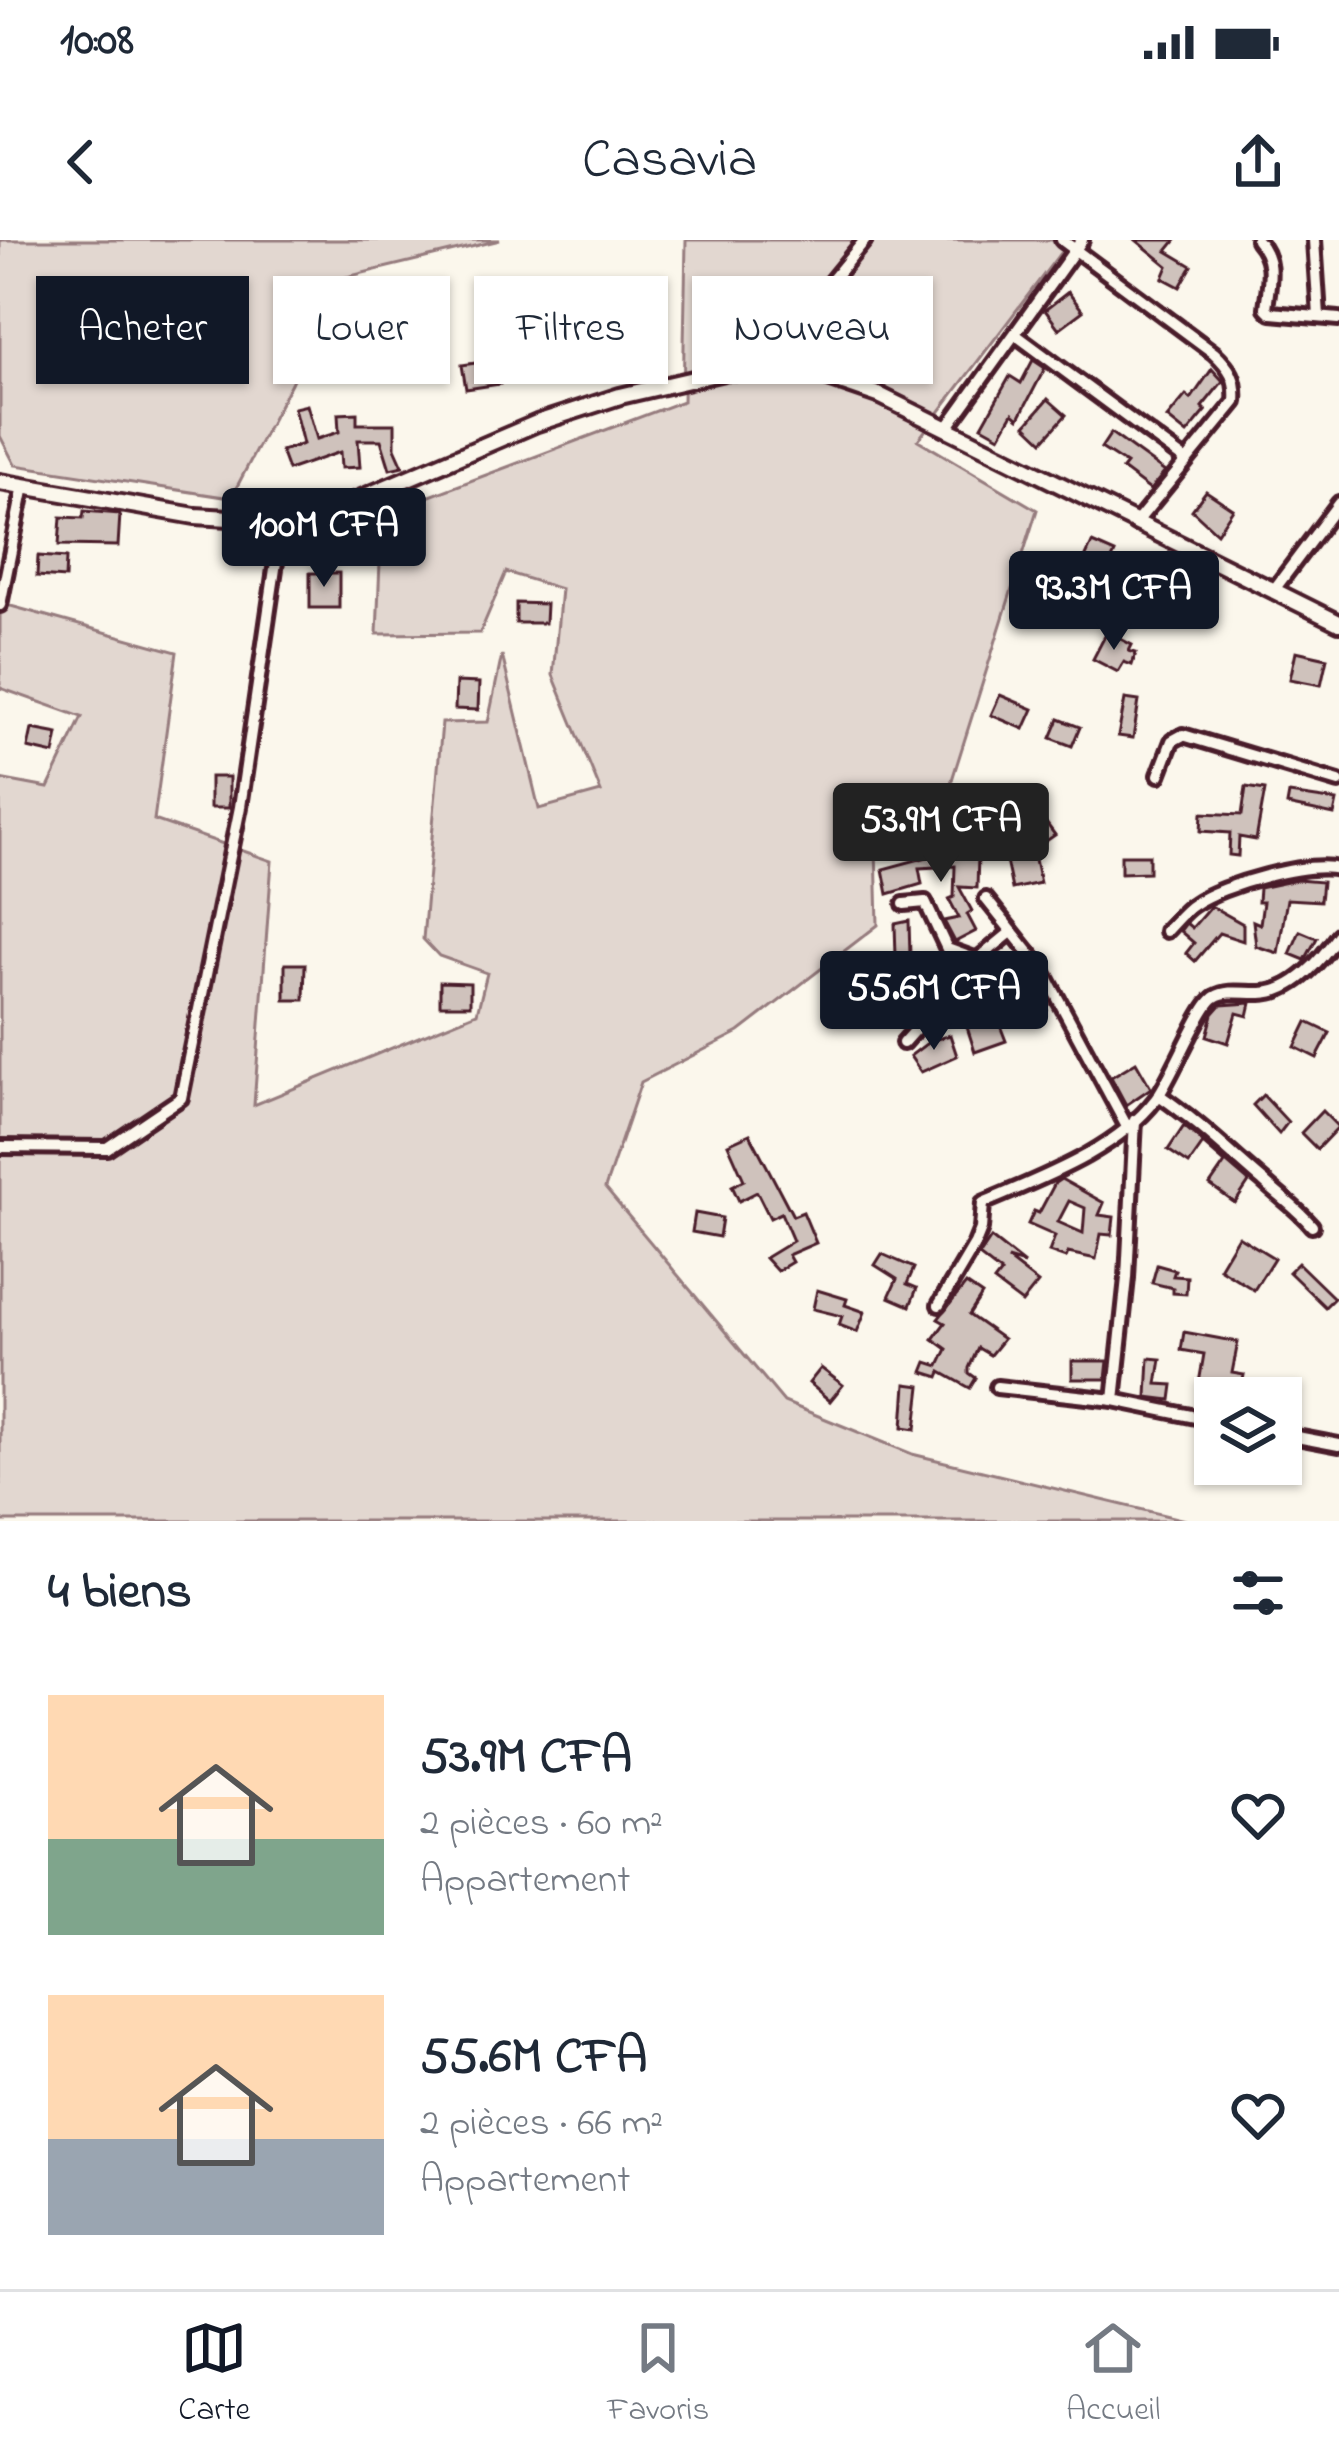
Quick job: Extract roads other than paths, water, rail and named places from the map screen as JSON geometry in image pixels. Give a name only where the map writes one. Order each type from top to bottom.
[{"type":"street","points":[[835,276],[865,240]]},
{"type":"street","points":[[1062,240],[1078,245],[1227,364],[1236,384],[1234,402],[1135,524]]},
{"type":"street","points":[[1257,240],[1271,266],[1266,308],[1282,316],[1339,319]]},
{"type":"street","points":[[1314,240],[1319,316]]},
{"type":"street","points":[[947,428],[1078,245]]},
{"type":"street","points":[[1016,335],[1185,460]]},
{"type":"street","points":[[0,482],[195,516],[282,521],[352,502],[519,430],[620,396],[692,379]]},
{"type":"street","points":[[847,384],[880,395],[1339,623]]},
{"type":"street","points":[[0,605],[24,486]]},
{"type":"street","points":[[1273,591],[1339,503]]},
{"type":"street","points":[[0,1147],[107,1148],[181,1097],[240,807],[282,521]]},
{"type":"street","points":[[1159,775],[1172,741],[1183,735],[1339,782]]},
{"type":"street","points":[[1166,931],[1194,904],[1261,877],[1323,865],[1339,869]]},
{"type":"street","points":[[986,898],[1042,969],[1131,1123],[1126,1278],[1114,1400]]},
{"type":"street","points":[[904,904],[925,902],[947,950],[977,960]]},
{"type":"street","points":[[902,1043],[977,960],[1010,933]]},
{"type":"street","points":[[939,1305],[975,1244],[983,1203],[1104,1144],[1159,1095],[1182,1058],[1204,1005],[1228,993],[1268,993],[1282,988],[1305,975],[1339,934]]},
{"type":"street","points":[[1159,1095],[1203,1125],[1312,1226]]},
{"type":"street","points":[[997,1387],[1114,1400],[1194,1417]]},
{"type":"street","points":[[1302,1438],[1339,1445]]}]
